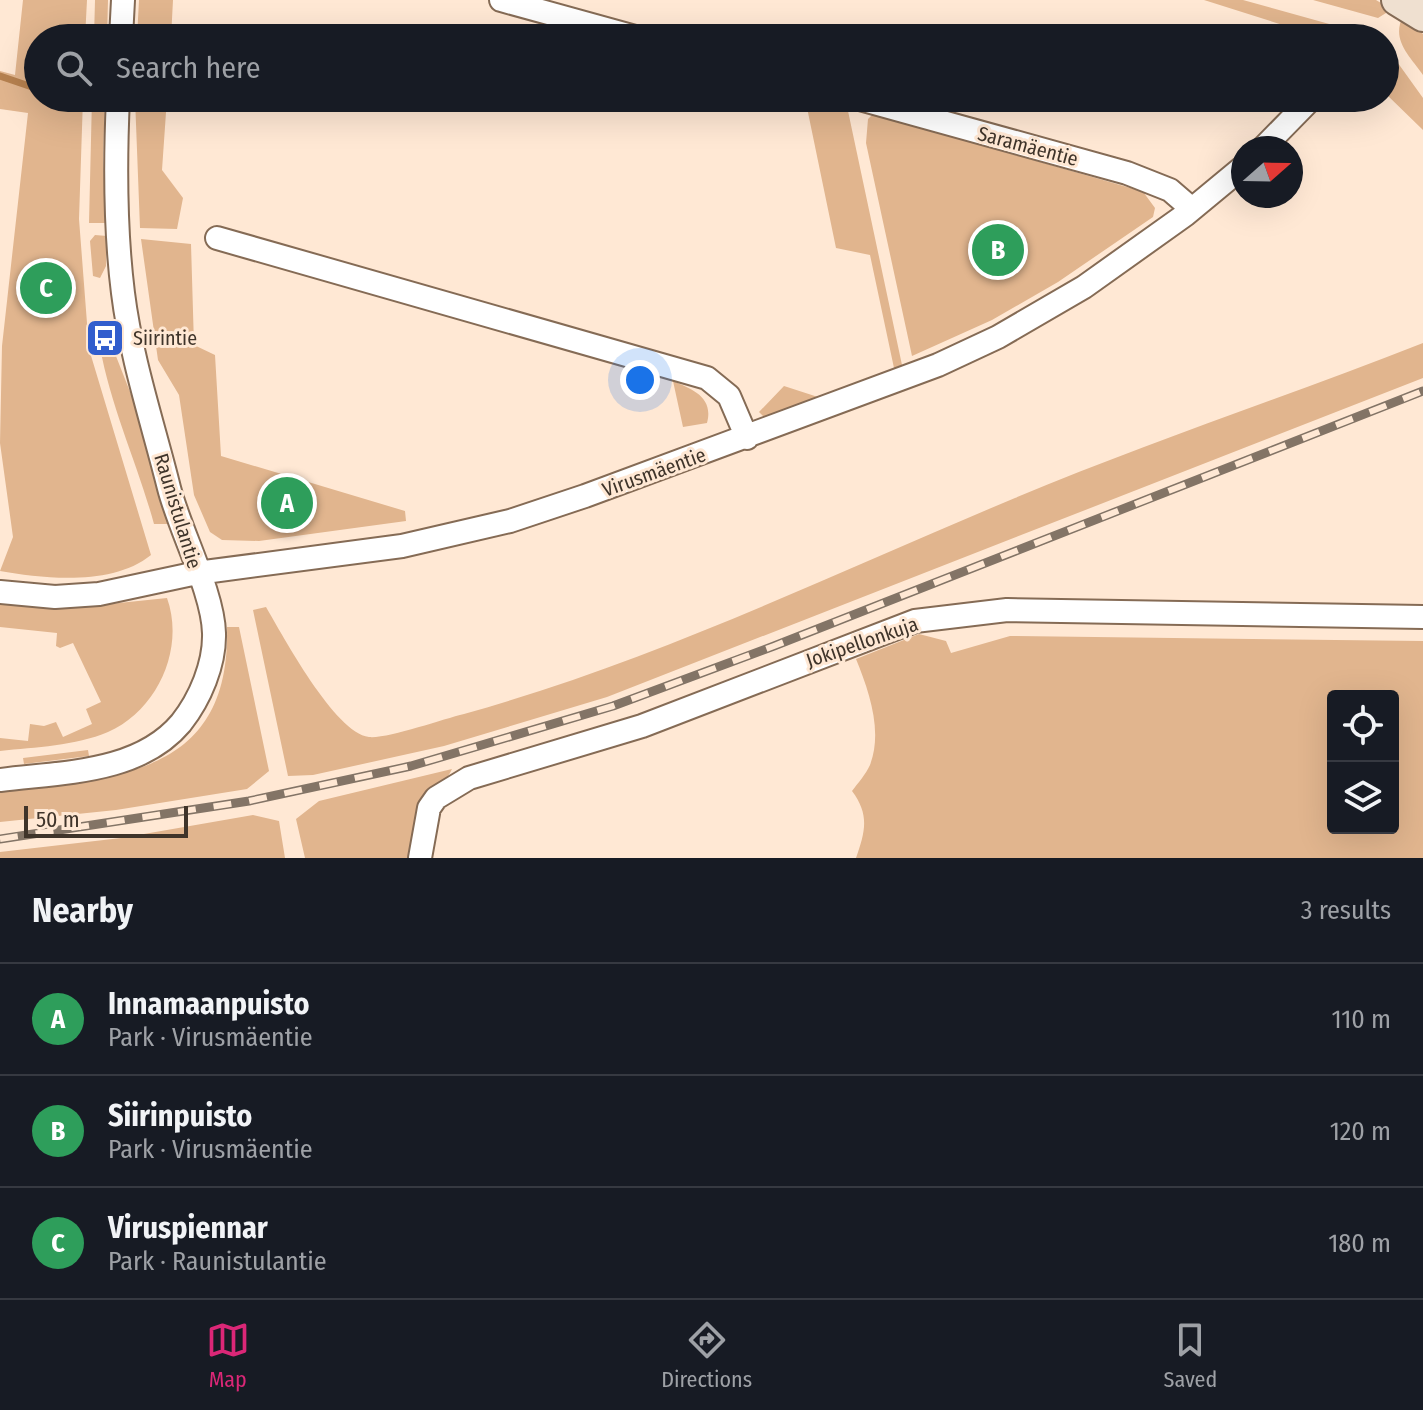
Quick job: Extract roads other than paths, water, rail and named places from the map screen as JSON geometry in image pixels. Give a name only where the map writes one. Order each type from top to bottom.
[{"type":"main road","points":[[1397,0],[1423,16]]},
{"type":"street","points":[[122,24],[123,0]]},
{"type":"street","points":[[501,0],[588,24]]},
{"type":"street","name":"Raunistulantie","points":[[0,780],[122,762],[150,749],[180,723],[204,680],[213,647],[213,622],[179,524],[141,379],[123,294],[118,112]]},
{"type":"street","name":"Saramäentie","points":[[907,112],[1127,173],[1170,190],[1192,209]]},
{"type":"street","points":[[1275,136],[1298,112]]},
{"type":"street","name":"Virusmäentie","points":[[0,592],[55,597],[99,594],[197,573],[402,546],[510,521],[747,438],[938,365],[998,337],[1084,287],[1231,177]]},
{"type":"street","points":[[217,238],[707,378],[729,396],[747,438]]},
{"type":"street","name":"Jokipellonkuja","points":[[420,858],[424,822],[429,808],[436,798],[469,778],[642,726],[915,621],[1007,610],[1423,617]]},
{"type":"waterway","points":[[0,76],[24,84]]},
{"type":"railway","points":[[0,839],[249,801],[411,766],[613,706],[774,646],[1423,391]]},
{"type":"place","name":"Siirinpuisto","points":[[998,250]]},
{"type":"place","name":"Viruspiennar","points":[[46,288]]},
{"type":"place","name":"Siirintie","points":[[105,338]]},
{"type":"place","name":"Innamaanpuisto","points":[[287,503]]}]
